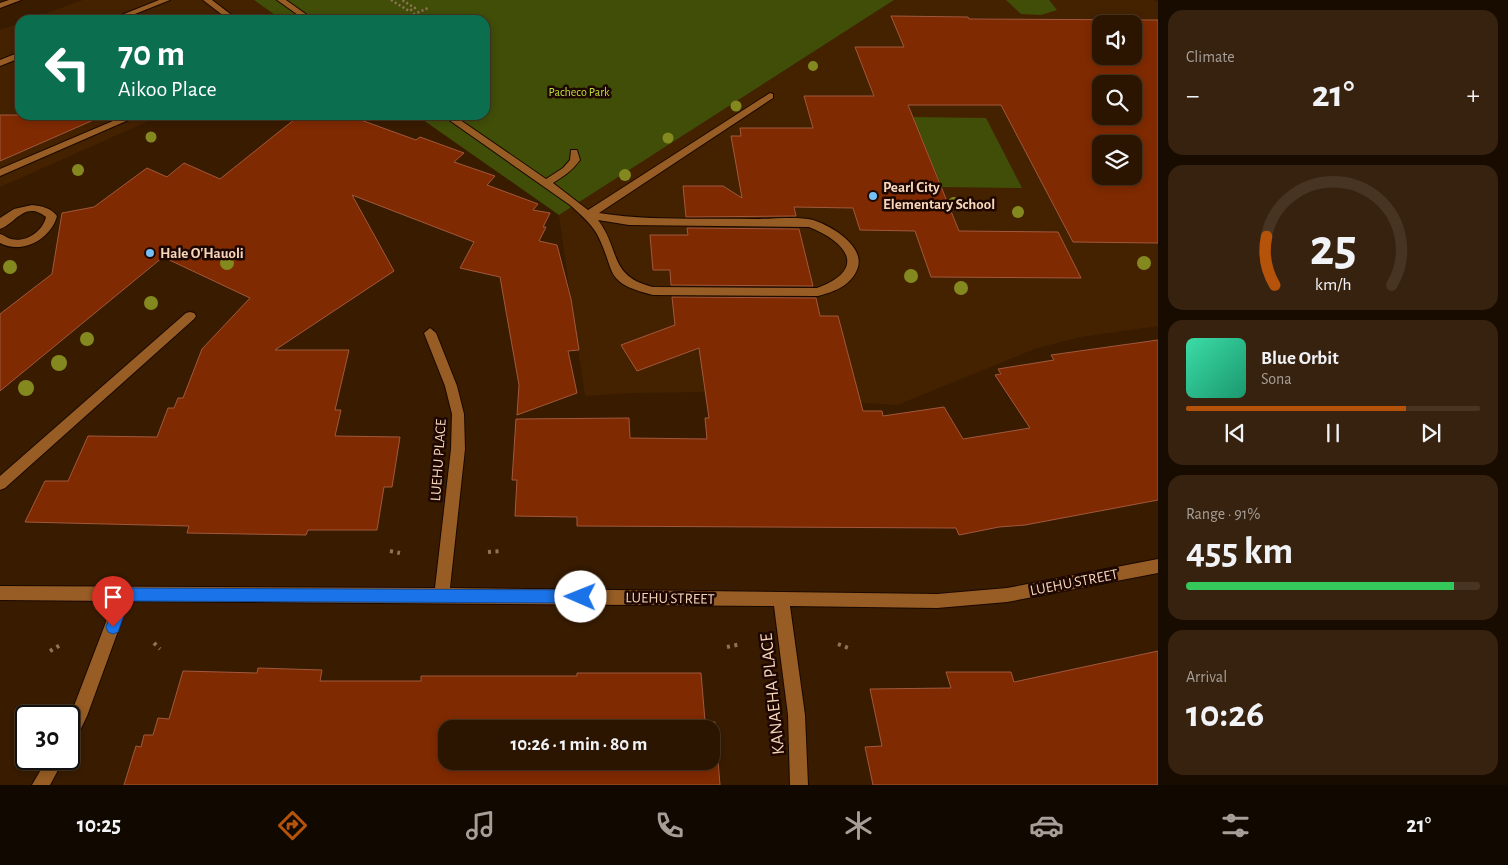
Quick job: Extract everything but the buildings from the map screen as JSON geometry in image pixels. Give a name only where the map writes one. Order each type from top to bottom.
[{"type":"street","points":[[0,6],[17,0]]},
{"type":"street","points":[[126,15],[166,0]]},
{"type":"street","points":[[207,0],[227,15]]},
{"type":"street","points":[[281,0],[303,15]]},
{"type":"street","points":[[0,63],[15,57]]},
{"type":"street","points":[[588,215],[770,96]]},
{"type":"street","points":[[0,173],[123,120]]},
{"type":"street","points":[[454,120],[546,183],[588,215],[599,229],[605,241],[612,263],[624,281],[635,287],[652,291],[818,292],[839,285],[848,277],[853,267],[853,256],[842,240],[825,228],[810,223],[629,220],[588,215]]},
{"type":"street","points":[[546,183],[567,170],[575,160],[574,152]]},
{"type":"street","points":[[0,225],[3,220],[14,213],[26,209],[37,208],[46,210],[52,216],[51,223],[46,231],[36,237],[24,242],[12,243],[1,240]]},
{"type":"street","points":[[0,484],[190,316]]},
{"type":"street","name":"LUEHU PLACE","points":[[430,333],[451,386],[458,414],[458,449],[442,594]]},
{"type":"street","name":"LUEHU STREET","points":[[0,593],[442,594],[937,601],[1007,595],[1158,566]]},
{"type":"street","points":[[80,713],[124,594]]},
{"type":"street","name":"KANAEHA PLACE","points":[[780,600],[797,708],[800,746],[799,785]]},
{"type":"street","points":[[41,785],[50,770]]},
{"type":"path","points":[[391,0],[414,14],[428,8]]},
{"type":"path","points":[[402,0],[415,8],[409,11]]},
{"type":"path","points":[[390,551],[400,553]]},
{"type":"path","points":[[488,552],[502,551]]},
{"type":"path","points":[[154,643],[160,648]]},
{"type":"path","points":[[50,651],[62,644]]},
{"type":"path","points":[[727,648],[741,644]]},
{"type":"path","points":[[838,644],[851,649]]},
{"type":"shaded area","points":[[83,0],[254,0],[275,15],[42,15]]},
{"type":"shaded area","name":"Pearl City Elementary School","points":[[894,0],[1152,0],[1158,2],[1158,326],[1080,337],[1037,348],[897,405],[701,392],[585,396],[559,215]]},
{"type":"shaded area","points":[[15,25],[15,120],[151,120],[0,187],[0,30]]},
{"type":"green space","name":"Pacheco Park","points":[[254,0],[894,0],[559,215],[423,120],[490,120],[490,15],[275,15]]},
{"type":"green space","points":[[1006,0],[1049,0],[1057,10],[1041,15],[1021,14]]},
{"type":"green space","points":[[913,117],[986,118],[1022,188],[942,187]]},
{"type":"place","name":"Pearl City Elementary School","points":[[873,196]]},
{"type":"place","name":"Hale O'Hauoli","points":[[150,253]]},
{"type":"route","points":[[113,627],[124,594],[442,594],[581,597]]}]
